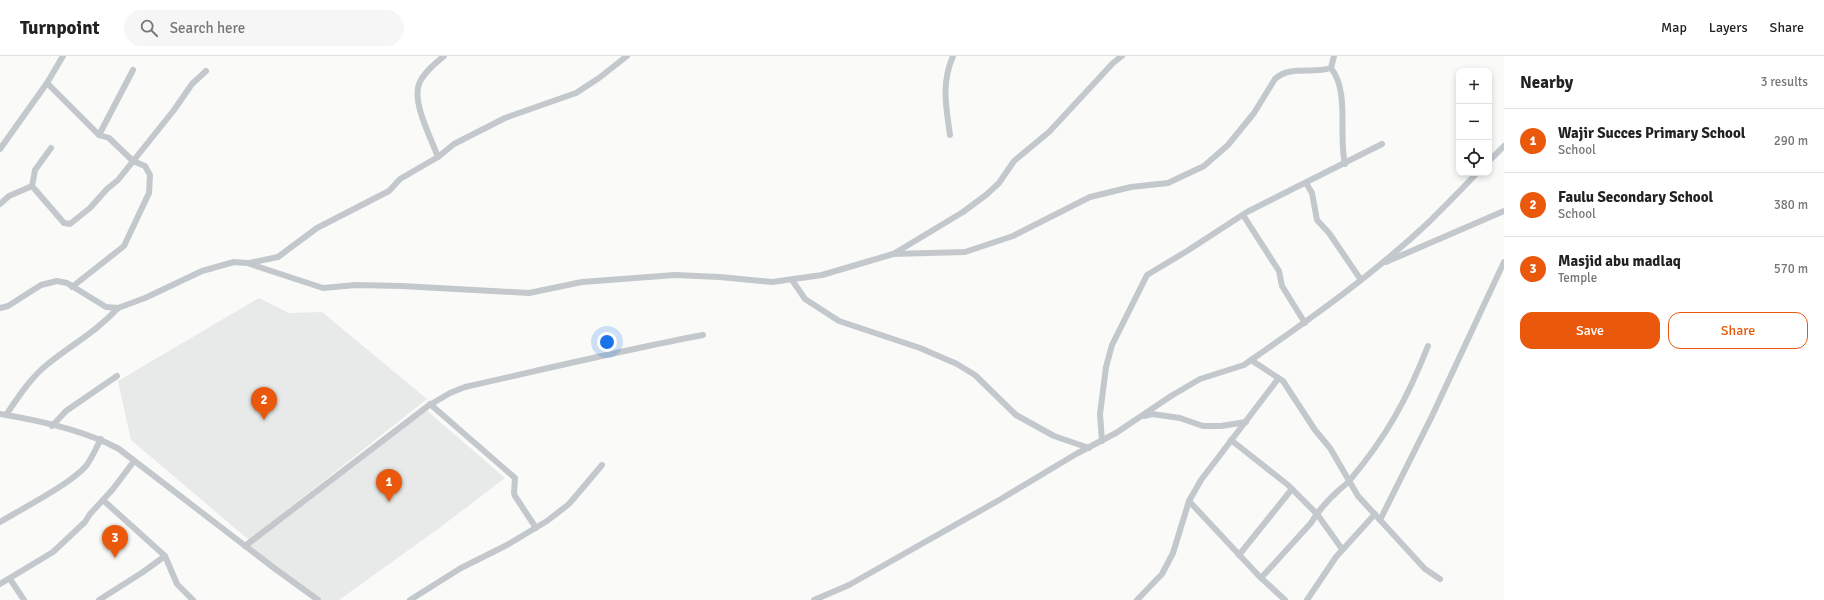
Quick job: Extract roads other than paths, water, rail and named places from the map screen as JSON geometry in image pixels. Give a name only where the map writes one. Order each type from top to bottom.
[{"type":"street","points":[[0,149],[47,83],[63,56]]},
{"type":"street","points":[[438,157],[419,108],[418,92],[419,83],[444,56]]},
{"type":"street","points":[[247,263],[278,257],[316,228],[389,191],[400,179],[438,157],[454,144],[505,118],[576,93],[628,56]]},
{"type":"street","points":[[950,135],[944,92],[953,56]]},
{"type":"street","points":[[318,600],[119,449],[101,439],[3,414],[35,376],[48,364],[90,334],[118,308],[145,298],[182,279],[219,264],[234,262],[247,263],[323,288],[356,285],[529,293],[582,282],[675,275],[720,277],[772,282],[792,280],[822,275],[893,254],[963,212],[986,195],[999,183],[1014,161],[1049,132],[1113,63],[1122,56]]},
{"type":"street","points":[[1334,56],[1331,68],[1338,79],[1340,91],[1343,120],[1343,155],[1345,164]]},
{"type":"street","points":[[893,254],[965,252],[1013,236],[1090,197],[1131,188],[1168,183],[1204,166],[1217,156],[1254,113],[1275,79],[1280,75],[1286,72],[1325,70],[1331,68]]},
{"type":"street","points":[[99,135],[133,70]]},
{"type":"street","points":[[32,186],[64,223],[70,224],[90,208],[107,189],[118,180],[174,110],[192,84],[206,71]]},
{"type":"street","points":[[47,83],[91,125],[99,135],[109,138],[133,161],[145,166],[150,175],[150,193],[130,235],[120,250],[72,287]]},
{"type":"street","points":[[1102,440],[1100,414],[1110,352],[1142,282],[1147,275],[1153,270],[1187,252],[1243,215],[1382,144]]},
{"type":"street","points":[[1492,158],[1504,146]]},
{"type":"street","points":[[32,186],[35,170],[51,148]]},
{"type":"street","points":[[814,600],[849,585],[1089,448],[1200,379],[1244,365],[1305,323],[1381,264],[1430,221],[1474,176]]},
{"type":"street","points":[[1306,183],[1312,193],[1317,220],[1329,233],[1361,280]]},
{"type":"street","points":[[0,204],[8,196],[32,186]]},
{"type":"street","points":[[1381,264],[1504,211]]},
{"type":"street","points":[[1243,215],[1279,270],[1282,286],[1305,323]]},
{"type":"street","points":[[1380,520],[1432,416],[1504,262]]},
{"type":"street","points":[[792,280],[805,299],[838,321],[920,348],[957,364],[974,376],[1016,415],[1054,436],[1089,448]]},
{"type":"street","points":[[0,308],[8,306],[41,285],[62,281],[106,307],[118,308]]},
{"type":"street","points":[[245,546],[430,404],[450,393],[465,387],[644,346],[703,335]]},
{"type":"street","points":[[1261,578],[1338,491],[1349,482],[1391,425],[1403,404],[1428,346]]},
{"type":"street","points":[[1251,360],[1283,382],[1315,430],[1330,448],[1358,496],[1425,569],[1440,580]]},
{"type":"street","points":[[52,426],[66,411],[117,376]]},
{"type":"street","points":[[1137,600],[1162,574],[1173,553],[1189,501],[1202,480],[1278,379]]},
{"type":"street","points":[[430,404],[515,478],[515,496],[536,528]]},
{"type":"street","points":[[1136,419],[1152,414],[1180,418],[1203,426],[1212,427],[1246,422]]},
{"type":"street","points":[[0,522],[63,484],[84,467],[91,459],[101,439]]},
{"type":"street","points":[[1231,440],[1292,489],[1317,514],[1342,550]]},
{"type":"street","points":[[0,584],[53,552],[85,522],[134,461]]},
{"type":"street","points":[[410,600],[461,568],[507,545],[536,528],[569,504],[602,465]]},
{"type":"street","points":[[1239,556],[1292,489]]},
{"type":"street","points":[[103,500],[164,556],[177,584],[193,600]]},
{"type":"street","points":[[1189,501],[1239,556],[1285,600]]},
{"type":"street","points":[[1307,600],[1342,550],[1375,514]]},
{"type":"street","points":[[99,600],[143,572],[164,556]]},
{"type":"street","points":[[10,579],[24,600]]},
{"type":"place","name":"Faulu Secondary School","points":[[264,420]]},
{"type":"place","name":"Wajir Succes Primary School","points":[[389,502]]},
{"type":"place","name":"Masjid abu madlaq","points":[[115,558]]}]
